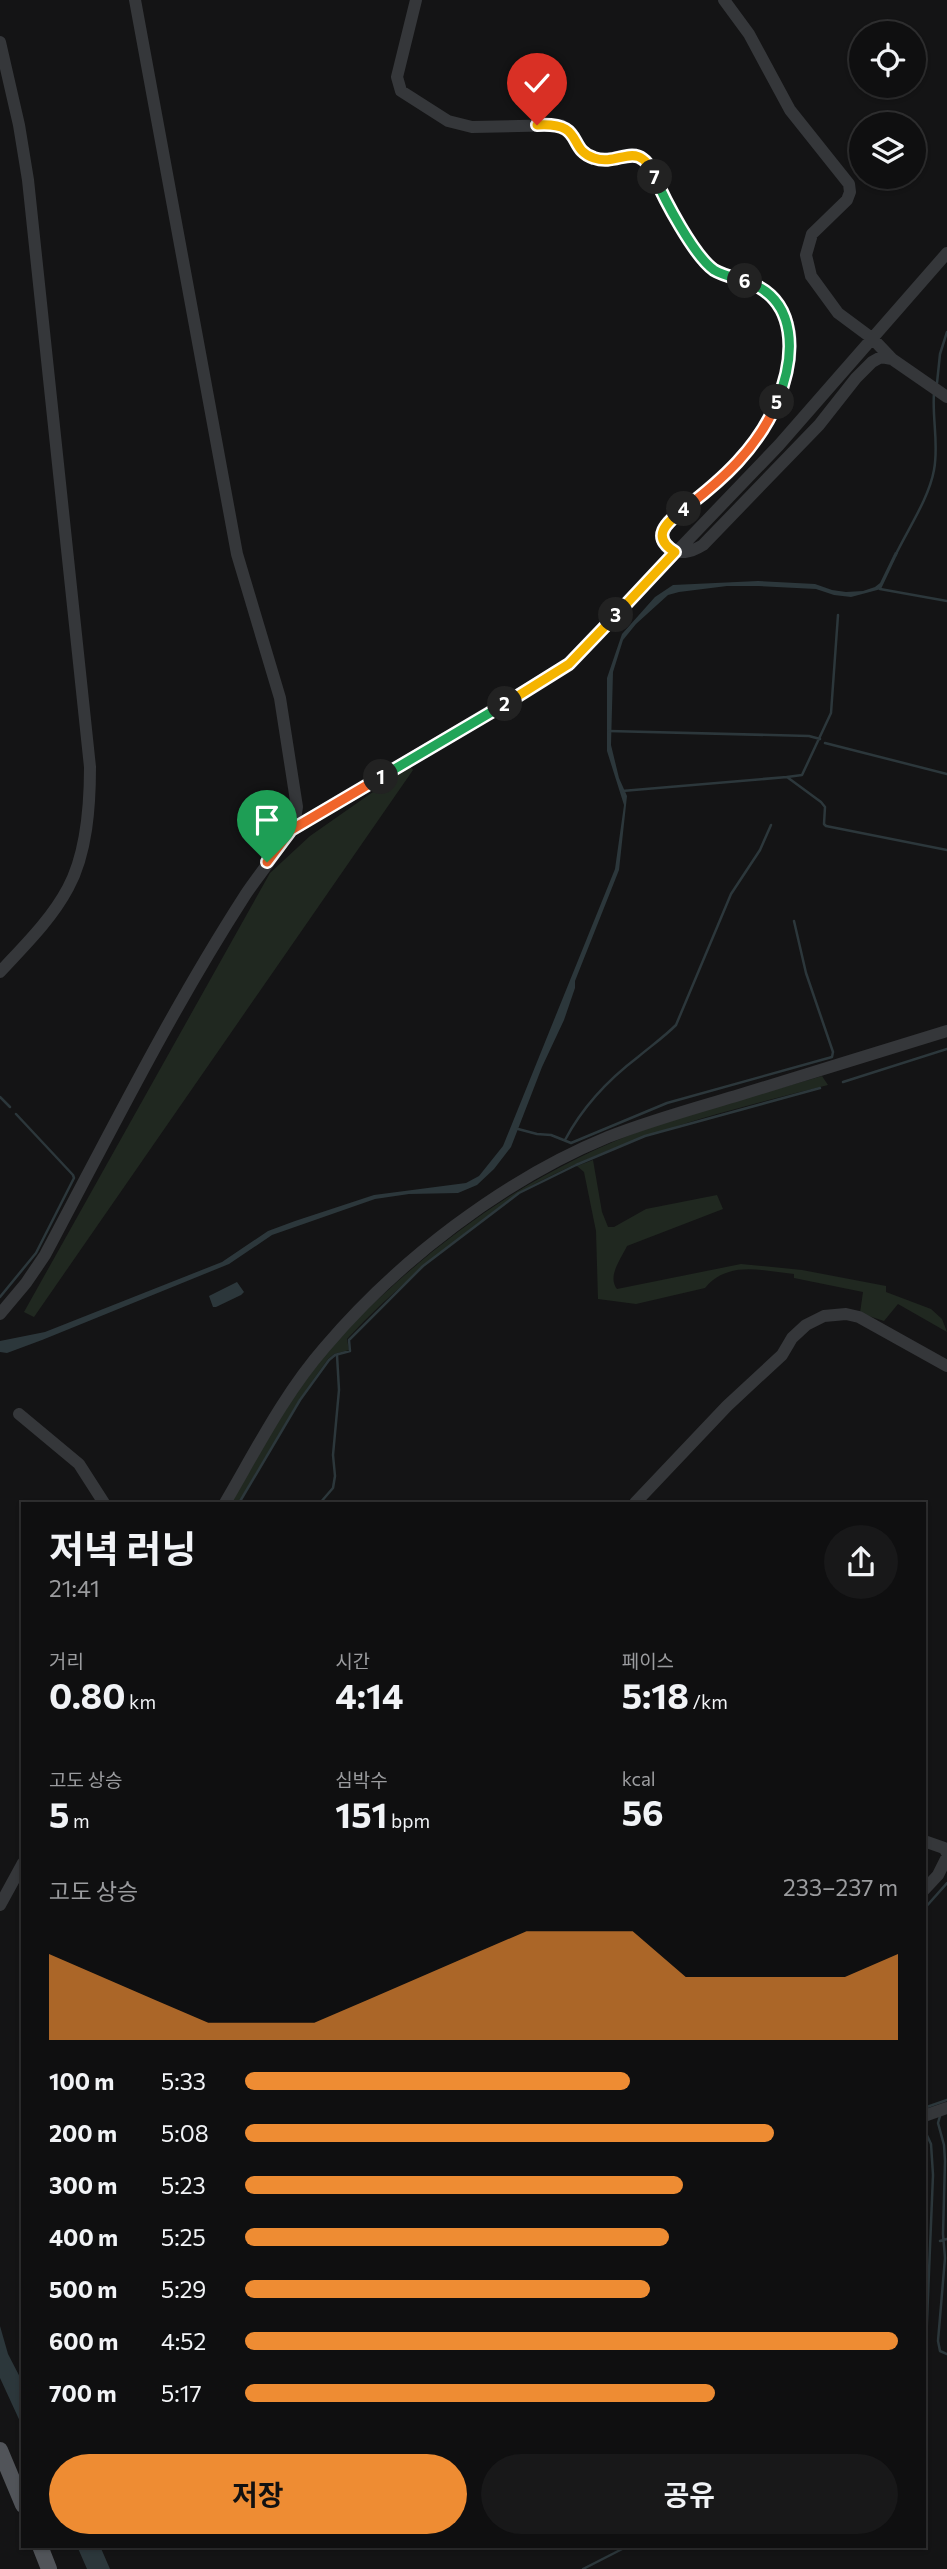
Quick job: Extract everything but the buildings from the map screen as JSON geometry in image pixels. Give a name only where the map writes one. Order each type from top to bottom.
[{"type":"main road","points":[[0,2449],[21,2500]]},
{"type":"main road","points":[[41,2548],[49,2569]]},
{"type":"street","points":[[0,1314],[45,1255],[165,1029],[243,899],[291,830],[297,817],[280,698],[237,554],[135,0]]},
{"type":"street","points":[[416,0],[397,77],[401,91],[458,125],[502,127],[552,124],[566,128],[591,158],[602,160],[625,154],[644,160],[704,261],[715,271],[752,283],[768,292],[789,326],[790,346],[786,370],[772,415],[737,464],[668,521],[663,529],[667,547],[675,552],[692,552],[703,545],[802,443],[872,362],[881,357],[892,359]]},
{"type":"street","points":[[724,0],[749,34],[790,110],[849,184],[847,200],[812,234],[807,246],[807,264],[818,286],[838,313],[873,339],[892,359],[938,391]]},
{"type":"street","points":[[0,42],[14,100],[27,180],[90,767],[90,794],[85,830],[69,886],[52,913],[0,972]]},
{"type":"street","points":[[291,830],[569,664],[779,445],[947,253]]},
{"type":"street","points":[[226,1502],[272,1421],[323,1348],[379,1288],[470,1214],[525,1180],[607,1138],[673,1114],[947,1031]]},
{"type":"street","points":[[636,1502],[727,1406],[782,1355],[792,1338],[806,1325],[824,1316],[846,1314],[859,1317],[947,1366]]},
{"type":"street","points":[[19,1414],[79,1464],[103,1502]]},
{"type":"street","points":[[926,1842],[936,1844],[947,1855],[938,1875],[926,1889]]},
{"type":"street","points":[[0,1905],[21,1867]]},
{"type":"street","points":[[926,2115],[947,2108]]},
{"type":"shaded area","points":[[895,552],[898,553],[881,589],[851,597],[816,589],[758,586],[727,586],[679,592],[668,595],[636,624],[623,640],[613,672],[611,745],[619,778],[627,796],[619,870],[575,981],[564,1020],[542,1067],[511,1147],[477,1185],[458,1193],[409,1194],[375,1199],[272,1235],[229,1264],[42,1340],[7,1353],[0,1352],[0,1341],[45,1332],[222,1262],[268,1231],[295,1221],[374,1195],[466,1183],[479,1176],[503,1146],[615,869],[624,805],[607,751],[607,678],[622,634],[655,597],[673,585],[758,581],[815,584],[846,592],[863,591],[880,583]]},
{"type":"shaded area","points":[[410,766],[413,770],[34,1317],[24,1312],[270,873],[310,836]]},
{"type":"shaded area","points":[[822,1076],[828,1085],[710,1116],[633,1141],[558,1172],[510,1199],[408,1280],[377,1309],[347,1339],[349,1350],[334,1354],[328,1359],[299,1400],[239,1502],[231,1502],[264,1442],[314,1365],[357,1318],[416,1265],[479,1217],[545,1175],[616,1141],[675,1119]]},
{"type":"shaded area","points":[[593,1160],[602,1212],[608,1227],[614,1227],[646,1209],[717,1195],[723,1209],[627,1246],[614,1273],[617,1289],[741,1264],[802,1270],[886,1286],[886,1292],[931,1309],[942,1319],[947,1332],[898,1304],[884,1321],[860,1313],[863,1292],[794,1278],[794,1274],[758,1270],[735,1270],[714,1279],[705,1288],[636,1304],[598,1299],[596,1231],[584,1172],[577,1166]]},
{"type":"shaded area","points":[[237,1282],[244,1292],[213,1307],[209,1296]]},
{"type":"shaded area","points":[[0,2326],[8,2354],[21,2379],[21,2424],[0,2378]]},
{"type":"shaded area","points":[[78,2548],[101,2548],[110,2569],[87,2569]]},
{"type":"waterway","points":[[937,383],[940,354],[947,332]]},
{"type":"waterway","points":[[895,556],[923,502],[934,470],[934,393]]},
{"type":"waterway","points":[[880,589],[947,601]]},
{"type":"waterway","points":[[787,777],[802,775],[831,713],[838,615]]},
{"type":"waterway","points":[[609,731],[809,736],[820,739]]},
{"type":"waterway","points":[[825,743],[947,774]]},
{"type":"waterway","points":[[622,791],[787,777],[825,807],[826,826],[947,850]]},
{"type":"waterway","points":[[565,1140],[588,1105],[607,1084],[676,1025],[731,894],[760,850],[771,825]]},
{"type":"waterway","points":[[518,1129],[551,1135],[571,1143],[667,1103],[832,1057],[833,1052],[806,973],[794,921]]},
{"type":"waterway","points":[[843,1082],[947,1049]]},
{"type":"waterway","points":[[240,1502],[300,1400],[329,1360],[335,1355],[350,1351],[349,1340],[423,1266],[519,1193],[645,1136],[820,1088]]},
{"type":"waterway","points":[[0,1097],[10,1107]]},
{"type":"waterway","points":[[0,1297],[36,1253],[74,1178],[16,1114]]},
{"type":"waterway","points":[[321,1502],[333,1488],[335,1476],[333,1455],[339,1390],[337,1355]]},
{"type":"waterway","points":[[926,1907],[947,1883]]},
{"type":"waterway","points":[[926,2107],[947,2100]]},
{"type":"waterway","points":[[940,2116],[938,2123],[945,2161],[945,2258],[938,2341],[940,2351],[947,2354]]},
{"type":"waterway","points":[[926,2133],[931,2144],[933,2175],[926,2345]]},
{"type":"waterway","points":[[940,2241],[947,2239]]},
{"type":"waterway","points":[[583,2569],[624,2548]]},
{"type":"route","points":[[267,862],[291,830],[569,664],[675,552],[667,547],[663,538],[663,529],[668,521],[737,464],[772,415],[786,370],[790,346],[789,326],[768,292],[752,283],[715,271],[704,261],[644,160],[625,154],[602,160],[591,158],[566,128],[552,124],[537,125]]}]
